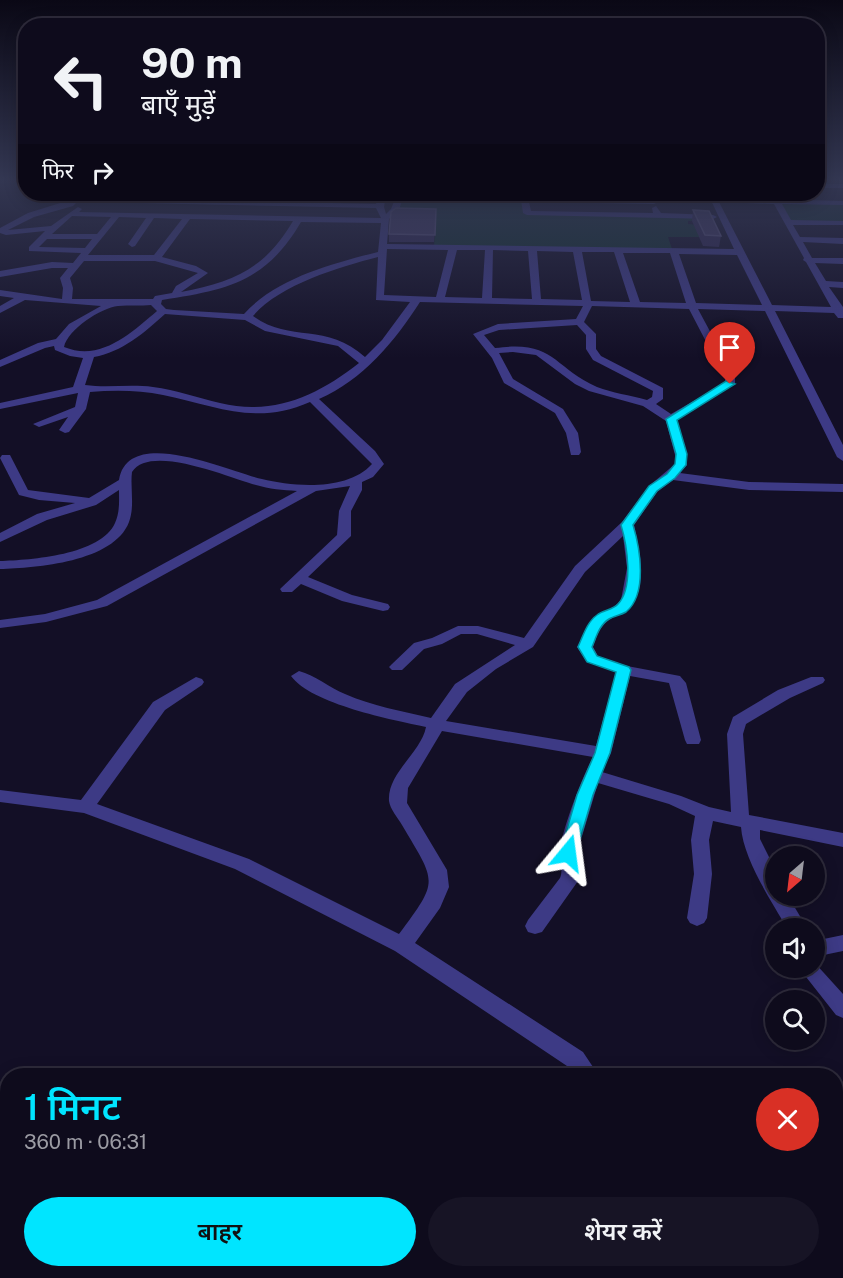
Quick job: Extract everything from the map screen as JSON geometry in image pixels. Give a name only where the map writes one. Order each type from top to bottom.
[{"type":"street","points":[[42,239],[32,249],[82,258]]},
{"type":"street","points":[[67,300],[68,288],[65,278],[98,239]]},
{"type":"street","points":[[132,244],[136,239]]},
{"type":"street","points":[[157,258],[171,239]]},
{"type":"street","points":[[160,306],[158,298],[227,285],[252,274],[268,264],[286,239]]},
{"type":"street","points":[[383,239],[379,298],[840,310]]},
{"type":"street","points":[[734,239],[843,457]]},
{"type":"street","points":[[796,239],[843,241]]},
{"type":"street","points":[[796,239],[821,284],[840,310],[843,319]]},
{"type":"street","points":[[440,300],[453,247]]},
{"type":"street","points":[[247,317],[252,309],[267,298],[317,275],[382,250],[489,247],[740,252]]},
{"type":"street","points":[[487,301],[489,247]]},
{"type":"street","points":[[532,248],[537,302]]},
{"type":"street","points":[[577,249],[588,308],[579,322]]},
{"type":"street","points":[[617,249],[636,305]]},
{"type":"street","points":[[671,419],[730,384],[730,378],[692,306],[673,250]]},
{"type":"street","points":[[0,274],[82,258],[157,258],[168,265],[197,269],[204,273],[179,288],[176,292],[179,295]]},
{"type":"street","points":[[807,260],[843,261]]},
{"type":"street","points":[[821,284],[843,285]]},
{"type":"street","points":[[0,293],[22,298],[160,306],[247,317],[266,329],[310,335],[341,344],[364,362]]},
{"type":"street","points":[[0,310],[22,298]]},
{"type":"street","points":[[0,406],[81,388],[152,390],[203,404],[256,412],[312,398],[364,362],[404,322],[416,300]]},
{"type":"street","points":[[0,364],[42,345],[59,342],[74,325],[112,304]]},
{"type":"street","points":[[59,342],[59,348],[67,353],[97,355],[134,337],[160,306]]},
{"type":"street","points":[[576,452],[572,433],[559,411],[508,381],[494,351],[478,334],[498,327],[579,322],[591,334],[591,349],[597,358],[659,390],[657,399],[648,404]]},
{"type":"street","points":[[402,945],[433,903],[439,887],[438,870],[399,803],[399,788],[434,731],[435,724],[461,688],[490,666],[528,644],[580,569],[627,525],[653,489],[671,476],[681,465],[681,454],[671,419],[648,404],[593,389],[579,382],[546,354],[524,348],[494,351]]},
{"type":"street","points":[[65,430],[80,409],[81,388],[89,356]]},
{"type":"street","points":[[0,565],[65,556],[99,546],[121,526],[126,503],[122,483],[128,466],[135,461],[158,457],[199,464],[282,487],[312,488],[356,481],[371,474],[378,464],[371,454],[312,398]]},
{"type":"street","points":[[39,424],[80,409]]},
{"type":"street","points":[[6,458],[23,492],[38,496],[64,496],[91,502]]},
{"type":"street","points":[[671,476],[749,486],[843,488]]},
{"type":"street","points":[[287,589],[344,536],[343,518],[356,490],[356,481]]},
{"type":"street","points":[[2,535],[42,517],[91,502],[122,483]]},
{"type":"street","points":[[0,624],[46,618],[102,603],[312,488]]},
{"type":"street","points":[[627,525],[632,541],[633,585],[621,609],[602,617],[592,630],[585,647],[592,659],[624,670],[674,679],[678,683],[693,740]]},
{"type":"street","points":[[299,578],[347,598],[383,607]]},
{"type":"street","points":[[397,667],[419,646],[437,641],[458,630],[478,630],[528,644]]},
{"type":"street","points":[[535,926],[569,881],[572,872],[568,853],[592,775],[603,753],[624,670]]},
{"type":"street","points":[[299,676],[333,697],[435,724],[603,753]]},
{"type":"street","points":[[765,869],[745,820],[735,734],[739,721],[784,694],[817,680]]},
{"type":"street","points":[[86,807],[159,706],[196,682]]},
{"type":"street","points":[[592,775],[675,800],[705,813],[843,840]]},
{"type":"street","points":[[0,796],[86,807],[242,864],[402,945],[575,1059],[582,1068]]},
{"type":"street","points":[[697,918],[703,874],[700,840],[705,813]]},
{"type":"street","points":[[825,947],[843,943]]},
{"type":"street","points":[[817,978],[843,1009]]},
{"type":"green space","points":[[434,239],[669,239],[672,249],[434,246]]},
{"type":"route","points":[[568,853],[585,795],[603,753],[624,670],[592,659],[585,647],[592,630],[602,617],[621,609],[633,585],[632,541],[627,525],[653,489],[671,476],[681,465],[681,454],[671,419],[730,384]]}]
